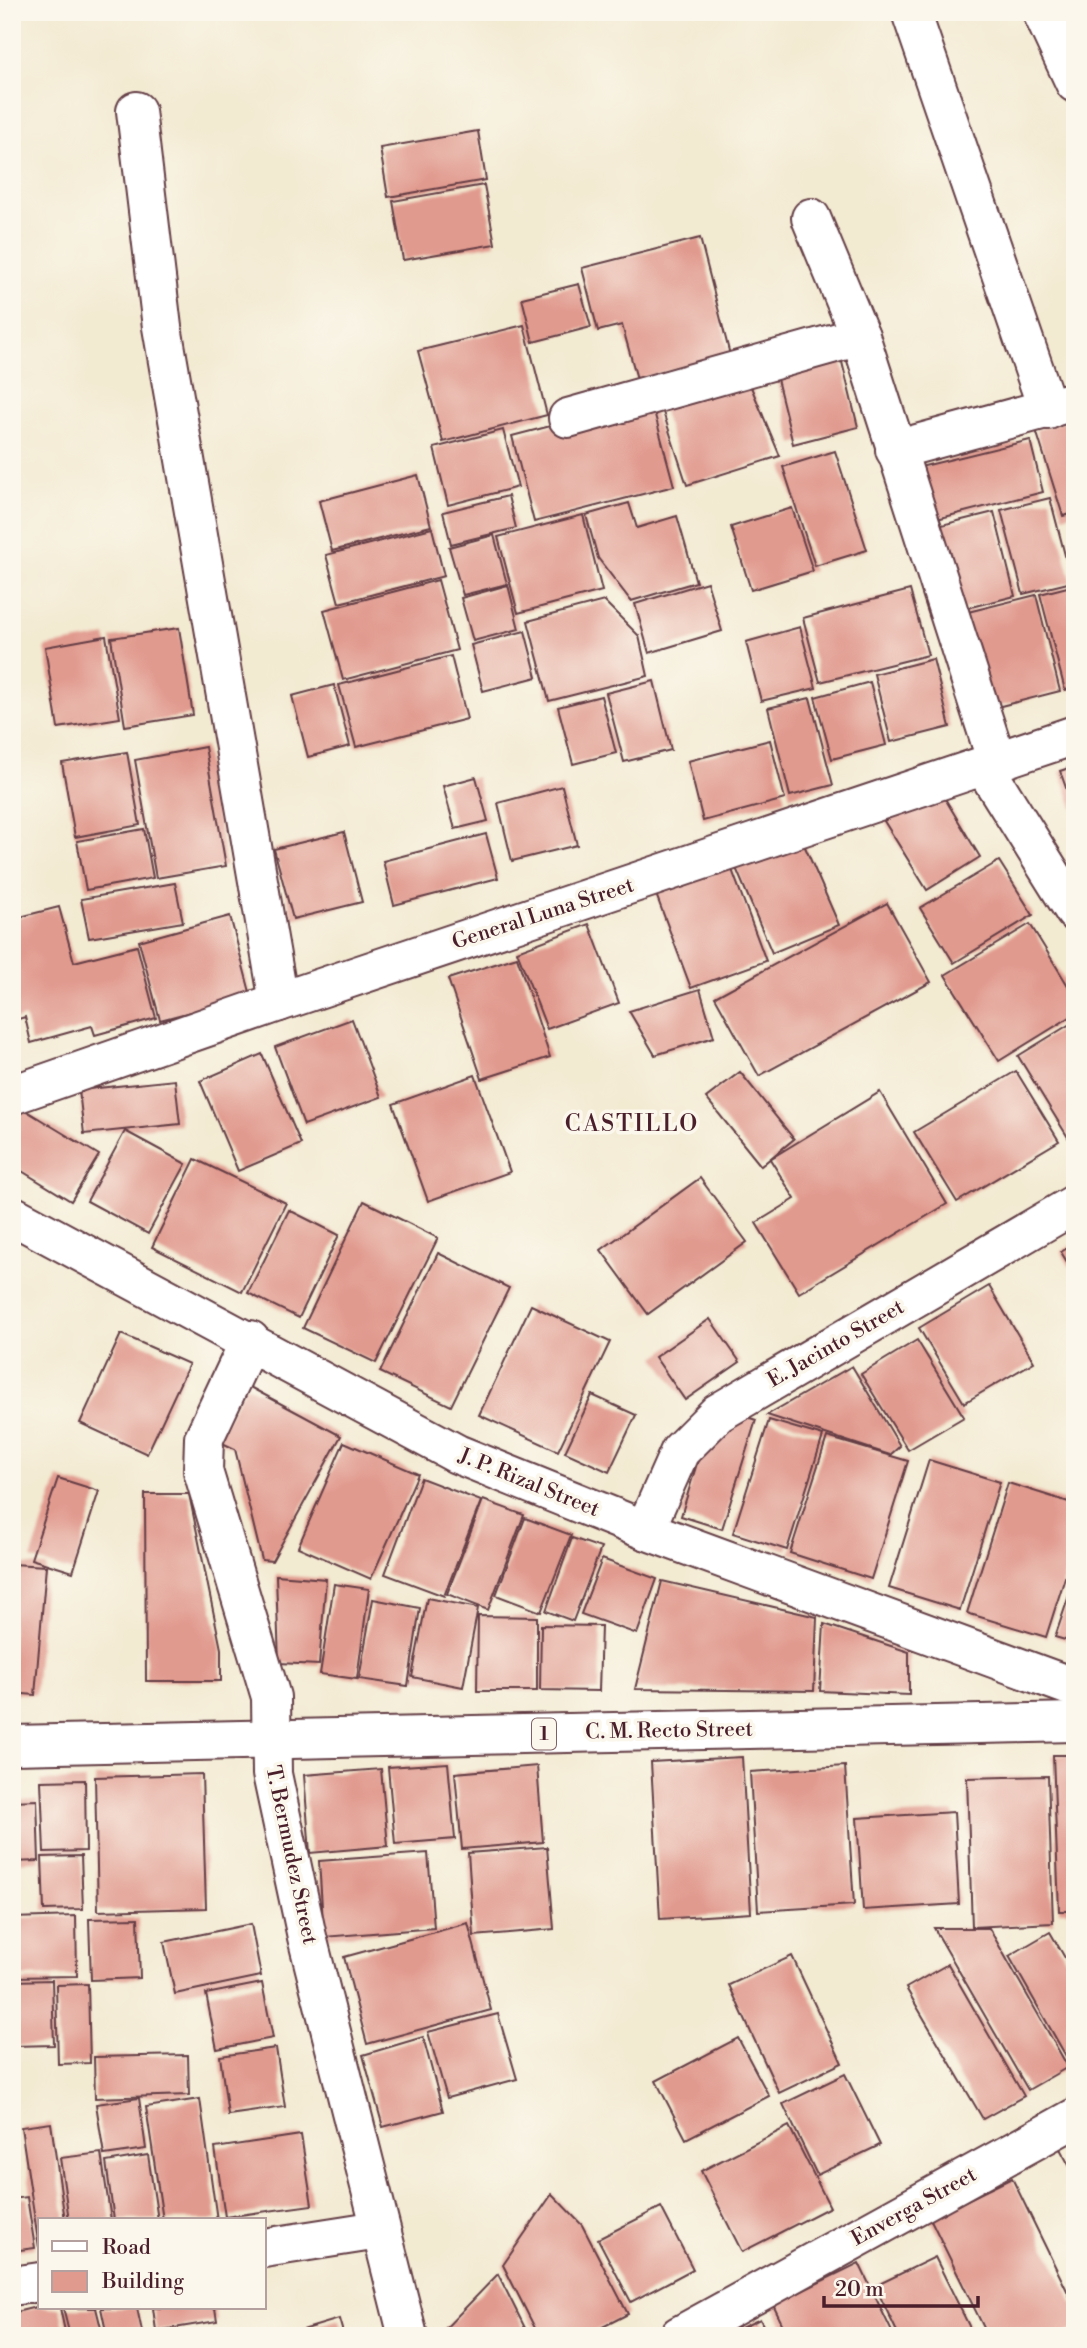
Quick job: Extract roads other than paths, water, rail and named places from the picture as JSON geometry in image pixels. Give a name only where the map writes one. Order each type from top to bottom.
[{"type":"street","points":[[895,450],[1062,405],[911,12]]},
{"type":"street","points":[[1042,12],[1075,82]]},
{"type":"street","points":[[136,111],[162,327],[279,1002]]},
{"type":"street","points":[[811,218],[860,337],[991,765],[1075,912]]},
{"type":"street","points":[[568,418],[860,337]]},
{"type":"street","name":"General Luna Street","points":[[12,1095],[279,1002],[1075,735]]},
{"type":"street","name":"E. Jacinto Street","points":[[645,1530],[680,1451],[718,1413],[1075,1205]]},
{"type":"street","name":"J. P. Rizal Street","points":[[12,1215],[250,1340],[457,1454],[645,1530],[1075,1688]]},
{"type":"street","name":"T. Bermudez Street","points":[[250,1340],[204,1438],[203,1471],[271,1698],[272,1774],[307,1937],[379,2230],[408,2336]]},
{"type":"street","name":"C. M. Recto Street","points":[[12,1745],[1075,1723]]},
{"type":"street","name":"Enverga Street","points":[[679,2336],[1075,2118]]},
{"type":"street","points":[[266,2248],[379,2230]]},
{"type":"street","points":[[12,2286],[38,2282]]},
{"type":"district","name":"CASTILLO","points":[[632,1124]]}]
